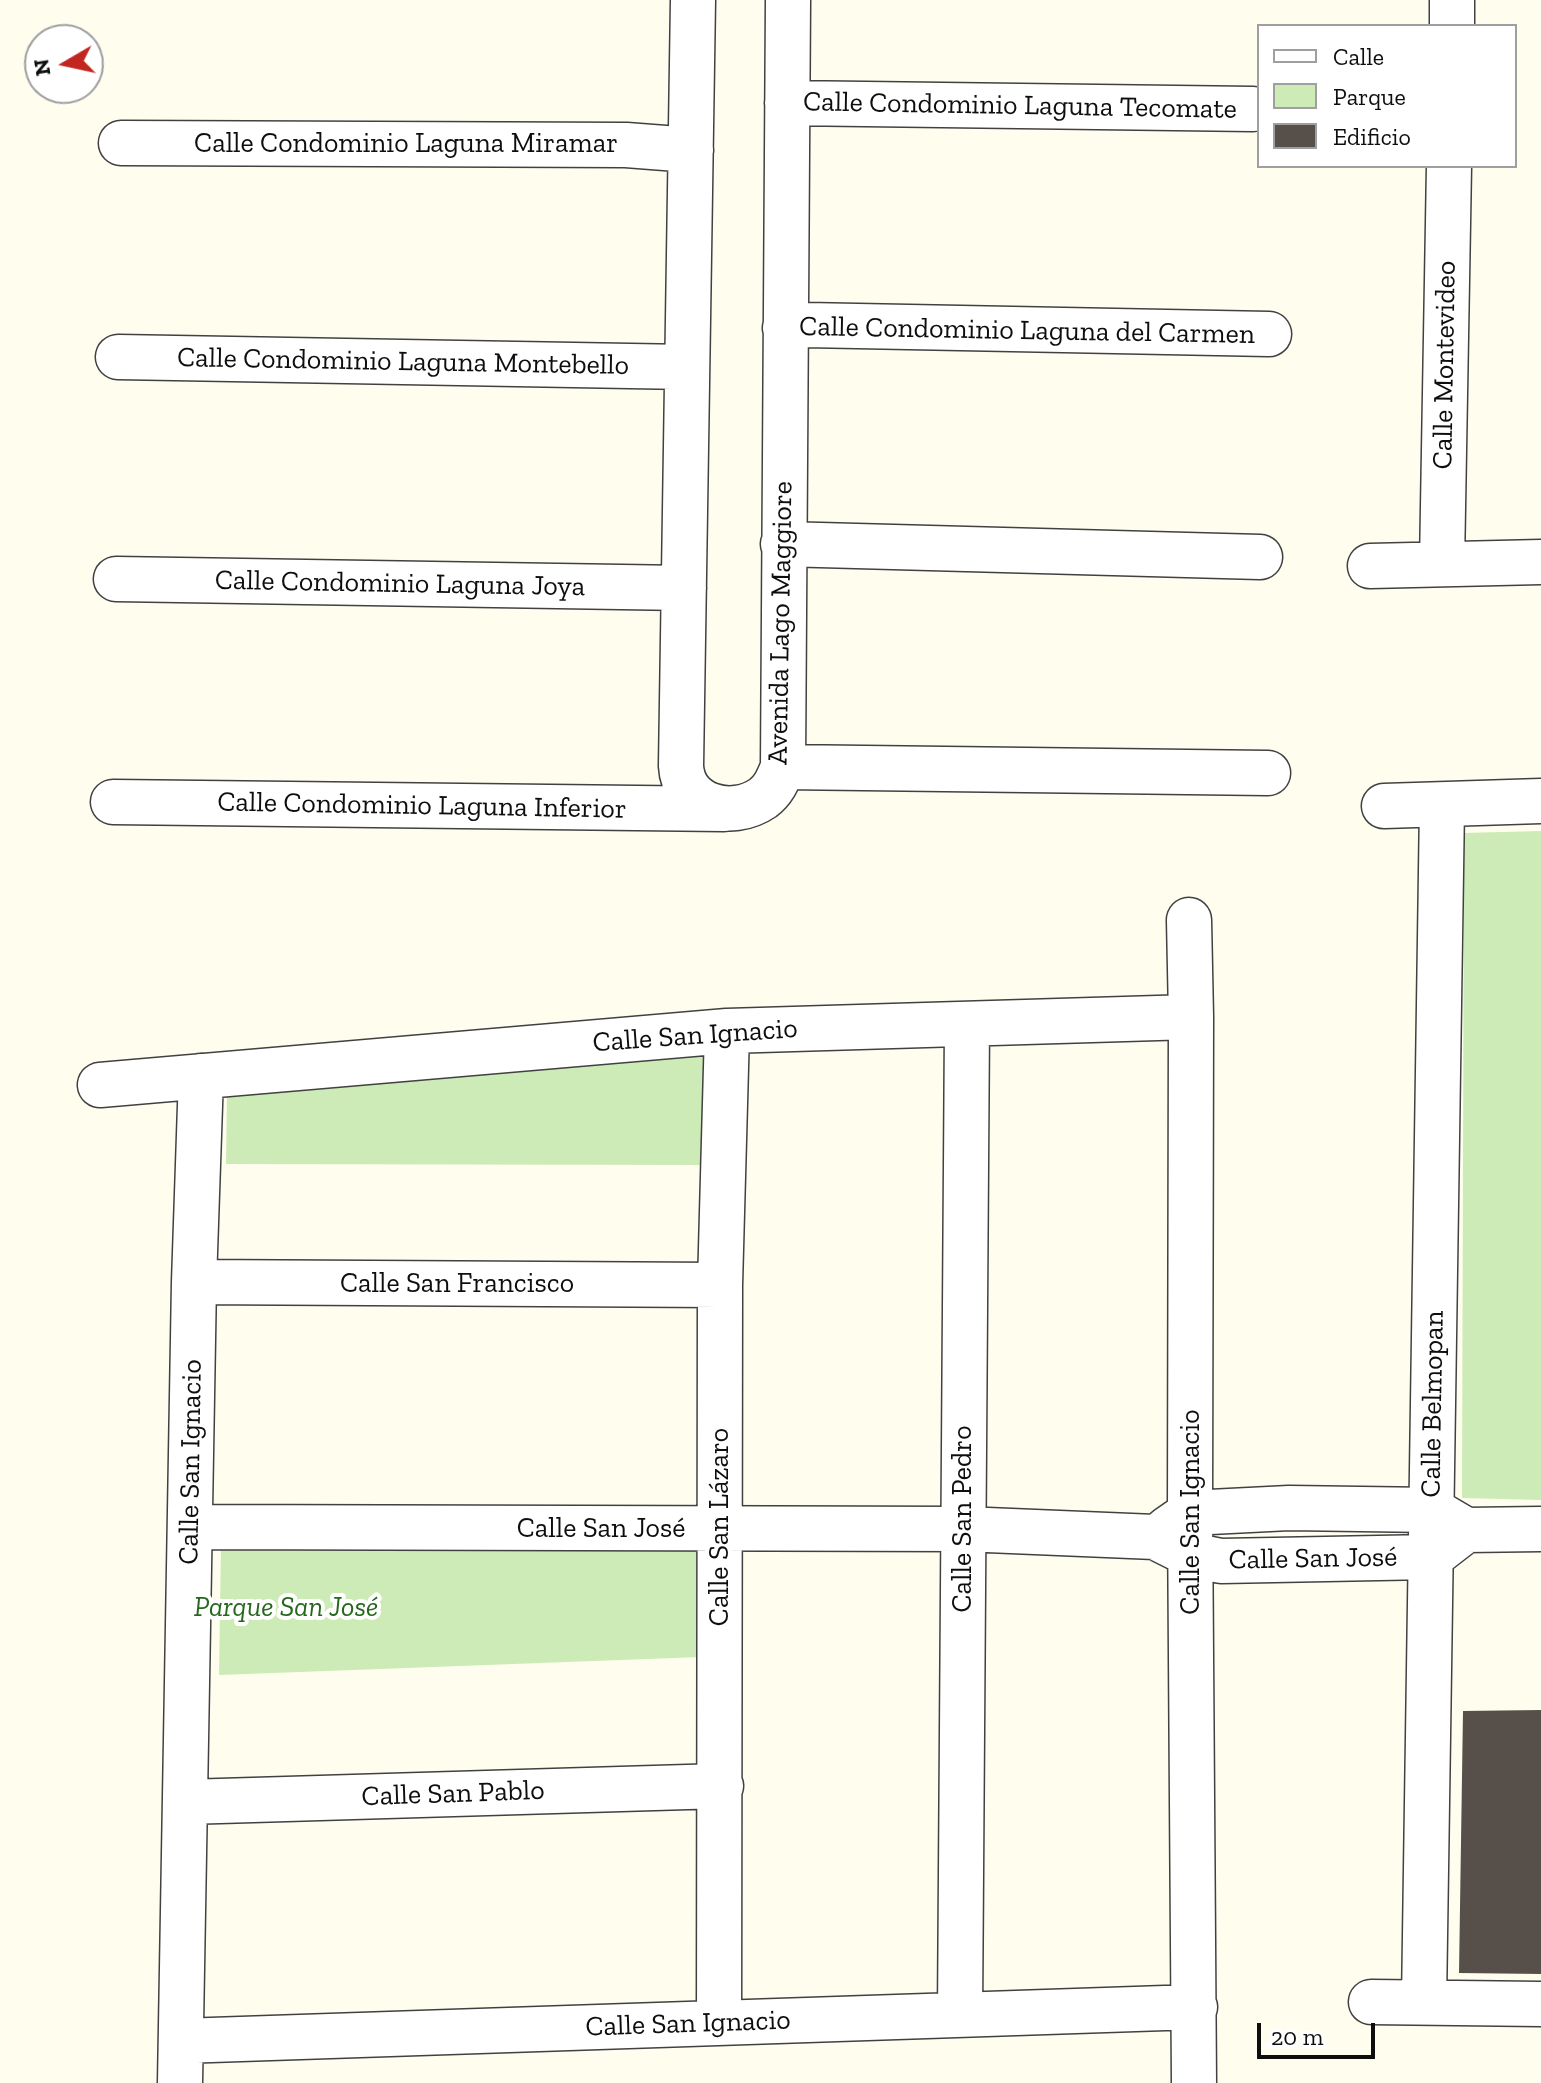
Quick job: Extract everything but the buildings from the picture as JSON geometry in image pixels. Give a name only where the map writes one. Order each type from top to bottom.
[{"type":"street","points":[[693,0],[682,779],[693,796],[705,804],[731,809]]},
{"type":"street","name":"Avenida Lago Maggiore","points":[[731,809],[750,805],[764,797],[777,783],[783,767],[788,0]]},
{"type":"street","points":[[1452,0],[1452,24]]},
{"type":"street","name":"Calle Condominio Laguna Tecomate","points":[[787,103],[1253,109]]},
{"type":"street","name":"Calle Condominio Laguna Miramar","points":[[121,143],[626,145],[691,150]]},
{"type":"street","name":"Calle Montevideo","points":[[1442,564],[1449,168]]},
{"type":"street","name":"Calle Condominio Laguna del Carmen","points":[[785,328],[822,325],[1269,334]]},
{"type":"street","name":"Calle Condominio Laguna Montebello","points":[[118,357],[687,367]]},
{"type":"street","points":[[783,544],[1260,557]]},
{"type":"street","points":[[1370,566],[1541,562]]},
{"type":"street","name":"Calle Condominio Laguna Joya","points":[[116,579],[684,588]]},
{"type":"street","points":[[783,767],[1268,773]]},
{"type":"street","points":[[1384,806],[1541,801]]},
{"type":"street","name":"Calle Condominio Laguna Inferior","points":[[113,802],[731,809]]},
{"type":"street","name":"Calle Belmopan","points":[[1424,2002],[1431,1557],[1449,1520],[1442,805]]},
{"type":"street","name":"Calle San Ignacio","points":[[1189,920],[1191,1017],[1179,1535],[1195,2007],[1194,2083]]},
{"type":"street","name":"Calle San Ignacio","points":[[100,1085],[727,1031],[1191,1017]]},
{"type":"street","name":"Calle San Pedro","points":[[960,2014],[967,1024]]},
{"type":"street","name":"Calle San Lázaro","points":[[719,2023],[720,1285],[727,1031]]},
{"type":"street","name":"Calle San Ignacio","points":[[201,1076],[194,1282],[180,2062],[719,2023],[1195,2007]]},
{"type":"street","name":"Calle San Francisco","points":[[194,1282],[720,1285]]},
{"type":"street","name":"Calle San José","points":[[1179,1535],[1222,1510],[1289,1508],[1541,1529]]},
{"type":"street","name":"Calle San José","points":[[191,1527],[963,1529],[1179,1535],[1221,1561],[1431,1557]]},
{"type":"street","name":"Calle San Pablo","points":[[186,1802],[721,1786]]},
{"type":"street","points":[[1371,2002],[1541,2004]]},
{"type":"green space","points":[[1541,831],[1541,1500],[1462,1498],[1464,833]]},
{"type":"green space","points":[[705,1055],[704,1165],[226,1164],[227,1095]]},
{"type":"green space","name":"Parque San José","points":[[221,1543],[699,1549],[701,1657],[219,1675]]}]
